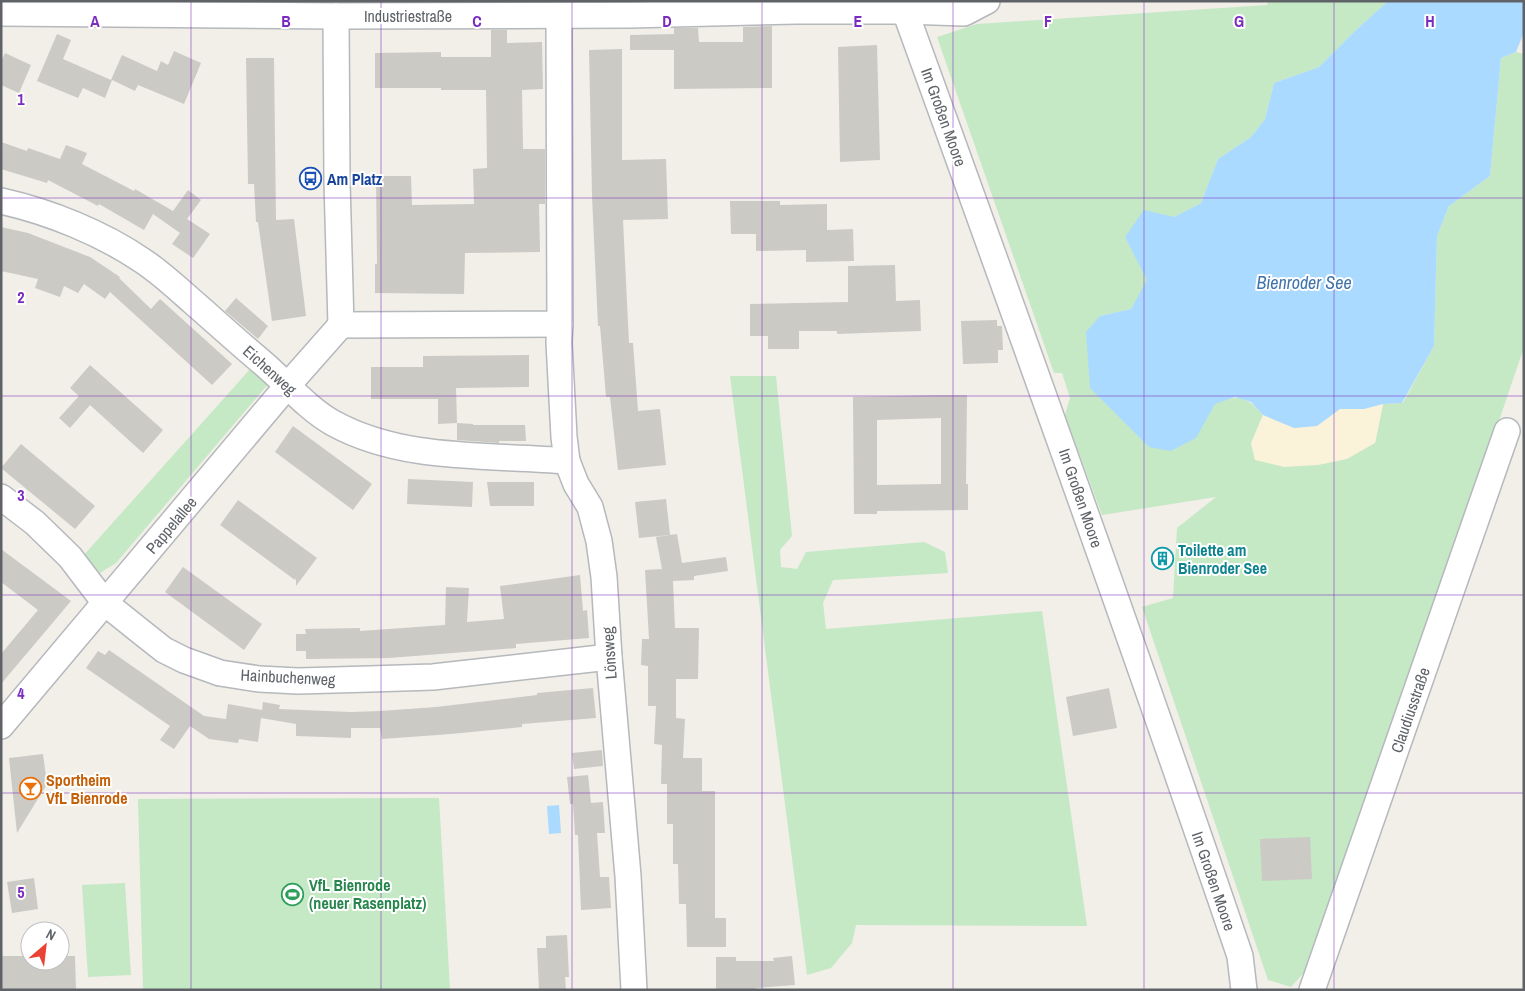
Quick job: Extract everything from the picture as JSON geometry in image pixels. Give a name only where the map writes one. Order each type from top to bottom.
[{"type":"street","name":"Industriestraße","points":[[1,13],[559,16],[905,11],[964,13],[987,1]]},
{"type":"street","name":"Im Großen Moore","points":[[905,11],[1159,718],[1240,956],[1244,990]]},
{"type":"street","points":[[336,16],[337,182],[341,325],[560,324],[559,16]]},
{"type":"street","name":"Eichenweg","points":[[1,201],[61,220],[98,236],[144,262],[288,385],[309,406],[333,423],[360,435],[398,447],[438,453],[567,461]]},
{"type":"street","name":"Lönsweg","points":[[560,324],[559,342],[567,461],[576,484],[590,507],[604,577],[628,876],[634,990]]},
{"type":"street","name":"Pappelallee","points":[[1,726],[288,385],[341,325]]},
{"type":"street","name":"Claudiusstraße","points":[[1312,990],[1507,431]]},
{"type":"street","name":"Hainbuchenweg","points":[[1,497],[35,523],[70,557],[105,602],[164,650],[184,660],[220,673],[259,679],[298,680],[433,677],[609,657]]},
{"type":"green space","points":[[1268,1],[1388,1],[1319,67],[1274,83],[1265,119],[1251,137],[1218,159],[1201,203],[1174,217],[1125,237],[1148,280],[1131,309],[1100,316],[1171,451],[1195,438],[1215,403],[1236,398],[1246,400],[1263,415],[1251,443],[1375,443],[1383,404],[1403,403],[1434,346],[1437,236],[1449,206],[1490,176],[1501,58],[1516,52],[1524,54],[1524,347],[1317,958],[1291,987],[1268,980],[1142,607],[1173,598],[1177,528],[1216,497],[1102,515],[1065,415],[1070,398],[1062,373],[1054,373],[937,37],[977,24],[1267,5]]},
{"type":"green space","points":[[252,367],[269,383],[116,563],[100,573],[83,556]]},
{"type":"green space","points":[[730,376],[776,376],[792,536],[780,550],[781,567],[797,569],[806,552],[924,542],[945,552],[948,573],[833,580],[823,603],[826,629],[1042,611],[1087,926],[856,925],[852,943],[831,968],[807,975]]},
{"type":"green space","name":"VfL Bienrode (neuer Rasenplatz)","points":[[439,798],[450,989],[143,990],[138,799]]},
{"type":"green space","points":[[125,883],[131,975],[88,977],[82,885]]},
{"type":"sand","points":[[1383,404],[1375,443],[1347,459],[1318,465],[1284,467],[1255,460],[1251,444],[1263,415],[1294,428],[1317,426],[1340,409],[1364,409]]},
{"type":"water","name":"Bienroder See","points":[[1388,1],[1524,1],[1524,32],[1516,52],[1501,58],[1490,176],[1449,206],[1437,236],[1434,346],[1402,403],[1383,404],[1364,409],[1340,409],[1317,426],[1294,428],[1263,415],[1251,402],[1235,397],[1215,404],[1196,438],[1171,451],[1149,447],[1090,388],[1086,332],[1100,316],[1131,309],[1147,280],[1125,237],[1144,210],[1174,217],[1201,203],[1218,159],[1251,137],[1265,119],[1274,83],[1319,67]]},
{"type":"water","points":[[559,805],[561,833],[549,834],[547,806]]},
{"type":"building","points":[[772,26],[772,88],[674,89],[674,50],[630,50],[630,35],[674,34],[674,28],[698,28],[699,42],[743,42],[743,27]]},
{"type":"building","points":[[491,30],[507,30],[507,43],[542,42],[543,89],[522,90],[523,149],[545,149],[545,204],[539,204],[540,252],[465,253],[464,294],[375,293],[375,264],[377,264],[376,176],[411,176],[412,205],[474,204],[473,169],[487,168],[486,90],[375,88],[375,53],[441,52],[441,57],[491,57]]},
{"type":"building","points":[[57,34],[71,40],[63,59],[111,80],[122,55],[157,71],[161,61],[168,65],[174,51],[201,63],[184,104],[138,85],[135,91],[112,80],[105,98],[83,88],[78,98],[37,81]]},
{"type":"building","points":[[877,45],[880,160],[840,162],[838,47]]},
{"type":"building","points":[[622,49],[622,160],[666,159],[668,219],[623,220],[629,343],[633,343],[638,411],[660,409],[666,465],[618,470],[610,397],[606,397],[600,326],[598,326],[592,196],[589,50]]},
{"type":"building","points":[[5,53],[31,65],[19,93],[1,85],[1,62]]},
{"type":"building","points":[[246,58],[274,58],[276,220],[294,219],[306,316],[272,321],[258,222],[256,222],[254,184],[248,184]]},
{"type":"building","points":[[1,142],[27,151],[28,148],[60,159],[66,145],[87,153],[82,164],[134,191],[135,189],[173,211],[188,190],[201,200],[187,219],[210,234],[193,258],[172,244],[180,233],[153,214],[144,230],[99,204],[98,206],[48,180],[47,183],[1,169]]},
{"type":"building","points":[[730,201],[780,201],[780,205],[827,204],[827,230],[853,229],[854,261],[806,262],[806,250],[756,251],[756,234],[731,234]]},
{"type":"building","points":[[1,227],[28,233],[90,257],[120,277],[151,309],[160,299],[232,364],[212,385],[110,292],[105,299],[84,284],[78,293],[64,286],[60,297],[35,288],[38,279],[1,271]]},
{"type":"building","points":[[895,265],[896,301],[920,300],[921,331],[837,334],[837,331],[799,331],[799,349],[768,349],[768,336],[750,336],[750,304],[848,302],[848,266]]},
{"type":"building","points":[[236,298],[268,326],[258,339],[225,311]]},
{"type":"building","points":[[997,320],[997,326],[1002,326],[1003,350],[998,350],[998,363],[963,364],[961,321]]},
{"type":"building","points":[[529,355],[529,387],[456,388],[457,423],[438,424],[438,399],[371,399],[371,367],[423,367],[423,356]]},
{"type":"building","points":[[90,365],[163,430],[143,453],[90,405],[70,428],[59,418],[79,396],[70,388]]},
{"type":"building","points":[[967,395],[966,484],[968,484],[968,510],[877,511],[877,514],[854,514],[853,397]],"holes":[[[941,418],[941,484],[877,485],[877,420]]]},
{"type":"building","points":[[457,423],[473,425],[525,425],[526,441],[499,441],[499,443],[457,440]]},
{"type":"building","points":[[293,426],[372,484],[353,510],[275,452]]},
{"type":"building","points":[[21,444],[95,506],[75,529],[1,468]]},
{"type":"building","points":[[408,479],[473,482],[472,507],[407,504]]},
{"type":"building","points":[[487,482],[534,482],[534,506],[490,506]]},
{"type":"building","points":[[666,499],[670,535],[639,538],[635,502]]},
{"type":"building","points":[[238,500],[317,558],[296,586],[296,578],[295,580],[220,525]]},
{"type":"building","points":[[677,534],[682,563],[726,557],[728,571],[694,576],[694,580],[673,581],[675,628],[699,628],[698,679],[676,679],[676,718],[685,719],[683,758],[702,758],[702,791],[715,791],[715,918],[726,918],[726,947],[687,947],[686,904],[679,904],[678,864],[673,864],[673,824],[667,824],[667,784],[661,784],[662,745],[654,744],[656,706],[648,706],[648,666],[641,665],[642,639],[649,639],[645,570],[662,569],[656,537]]},
{"type":"building","points":[[1,549],[71,601],[1,684],[1,654],[38,610],[1,582]]},
{"type":"building","points":[[183,567],[262,624],[244,650],[165,592]]},
{"type":"building","points":[[580,575],[583,611],[587,610],[589,638],[516,644],[516,648],[389,658],[306,659],[306,651],[296,651],[296,634],[306,634],[305,629],[360,628],[360,631],[445,625],[446,587],[469,588],[467,622],[504,619],[500,586]]},
{"type":"building","points":[[109,650],[204,716],[226,719],[228,704],[262,710],[263,702],[280,705],[279,709],[351,712],[380,711],[436,707],[537,695],[537,693],[593,688],[596,718],[522,724],[522,727],[451,734],[382,739],[380,728],[351,728],[351,738],[296,736],[296,724],[261,718],[258,742],[239,739],[238,743],[209,739],[190,726],[174,749],[160,740],[170,726],[86,668],[98,651],[105,655]]},
{"type":"building","points":[[1109,688],[1117,728],[1073,736],[1066,697]]},
{"type":"building","points":[[602,750],[603,766],[574,769],[572,753]]},
{"type":"building","name":"Sportheim VfL Bienrode","points":[[43,754],[47,784],[17,833],[9,758]]},
{"type":"building","points":[[588,775],[591,803],[603,802],[605,833],[597,833],[600,877],[609,877],[611,908],[581,910],[578,835],[575,835],[573,804],[570,804],[567,777]]},
{"type":"building","points":[[1310,837],[1312,879],[1262,881],[1260,839]]},
{"type":"building","points":[[34,878],[38,909],[12,913],[7,882]]},
{"type":"building","points":[[567,935],[569,977],[565,977],[566,990],[539,990],[537,948],[546,948],[546,936]]},
{"type":"building","points":[[1,956],[20,956],[20,971],[70,971],[70,956],[75,956],[76,990],[1,990]]},
{"type":"building","points":[[792,956],[795,985],[756,988],[756,990],[716,990],[716,957],[736,957],[736,961],[774,961],[773,958]]},
{"type":"place","name":"Am Platz","points":[[311,179]]},
{"type":"place","name":"Toilette am Bienroder See","points":[[1162,559]]},
{"type":"place","name":"Sportheim VfL Bienrode","points":[[30,789]]},
{"type":"place","name":"VfL Bienrode (neuer Rasenplatz)","points":[[293,894]]}]
